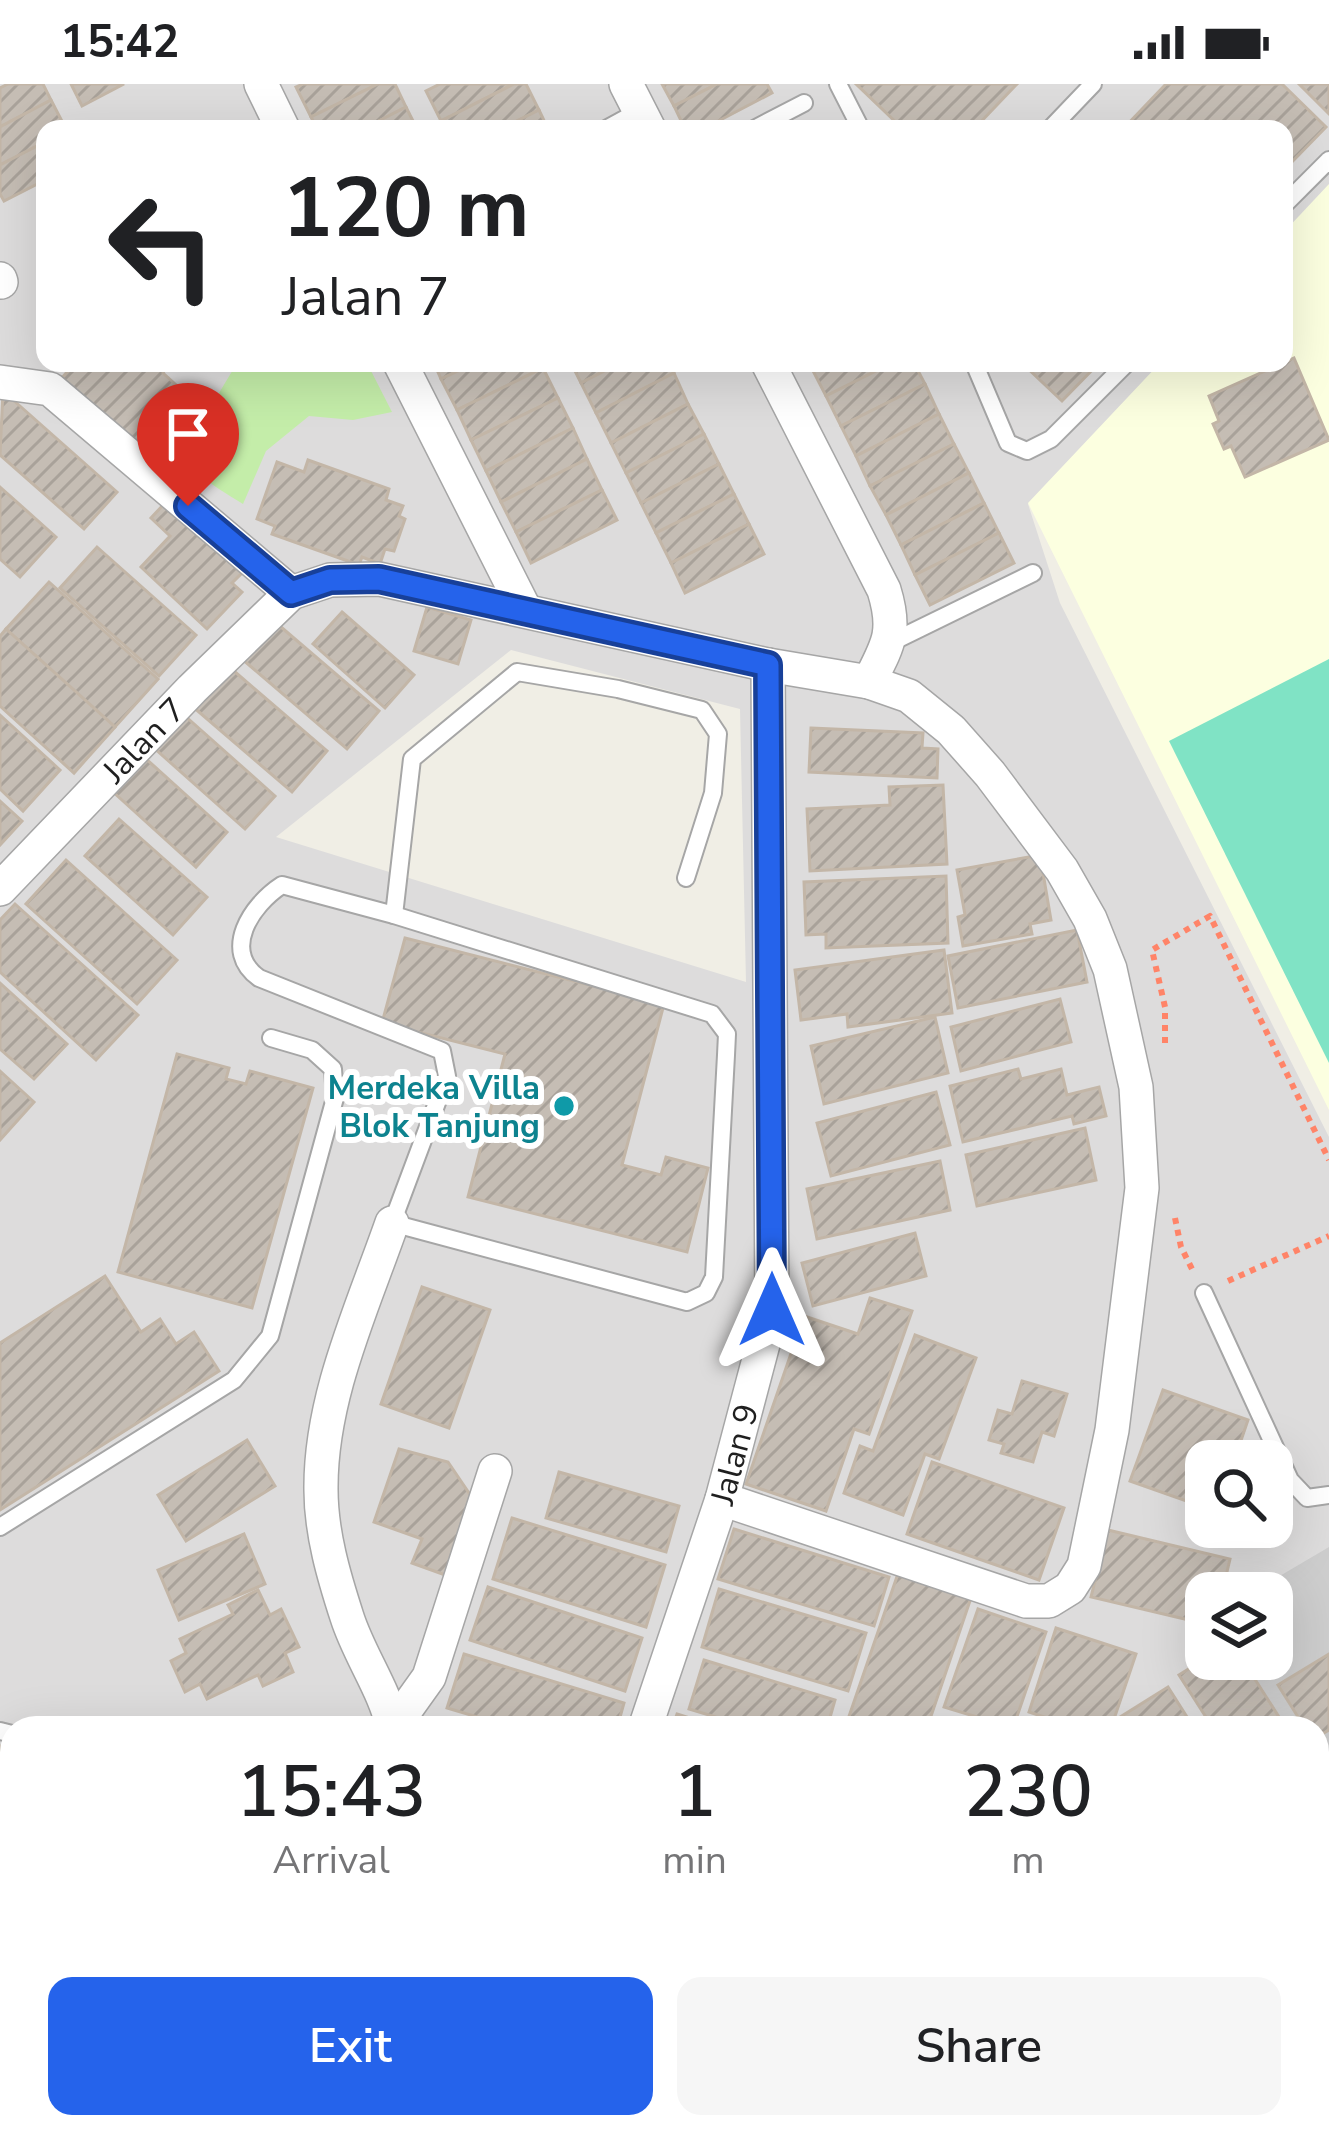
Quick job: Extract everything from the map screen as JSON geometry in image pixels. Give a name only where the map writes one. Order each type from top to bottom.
[{"type":"street","points":[[261,84],[279,120]]},
{"type":"street","points":[[405,372],[525,610]]},
{"type":"street","points":[[773,372],[891,612],[890,643],[869,682]]},
{"type":"street","points":[[0,382],[50,389],[291,593],[330,580],[379,579],[768,665],[869,682],[909,697],[932,713],[990,774],[1062,870],[1090,919],[1110,969],[1136,1087],[1142,1187],[1112,1430],[1084,1566],[1070,1588],[1049,1600],[1026,1601],[722,1498]]},
{"type":"street","name":"Jalan 7","points":[[0,889],[291,593]]},
{"type":"street","name":"Jalan 9","points":[[649,1716],[722,1498],[772,1310],[768,665]]},
{"type":"street","points":[[389,1716],[348,1622],[330,1555],[321,1494],[323,1442],[337,1383],[392,1223]]},
{"type":"street","points":[[402,1716],[430,1677],[495,1471]]},
{"type":"lane","points":[[838,84],[856,120]]},
{"type":"lane","points":[[1059,120],[1093,84]]},
{"type":"lane","points":[[771,120],[804,103]]},
{"type":"lane","points":[[1293,196],[1329,160]]},
{"type":"lane","points":[[978,372],[1008,443],[1027,451],[1051,440],[1118,372]]},
{"type":"lane","points":[[890,643],[1033,573]]},
{"type":"lane","points":[[394,915],[412,759],[518,672],[618,688],[702,710],[718,734],[713,793],[686,878]]},
{"type":"lane","points":[[282,885],[712,1014],[727,1034],[714,1277],[706,1293],[687,1302],[392,1223],[447,1076],[442,1052],[259,978],[245,968],[239,954],[249,918],[260,899],[282,885]]},
{"type":"lane","points":[[0,1528],[234,1380],[270,1336],[335,1098],[333,1069],[312,1050],[271,1038]]},
{"type":"lane","points":[[1204,1293],[1290,1480],[1307,1498],[1329,1495]]},
{"type":"path","points":[[1165,1051],[1165,1007],[1153,950],[1210,916],[1329,1160]]},
{"type":"path","points":[[1174,1210],[1181,1247],[1204,1293],[1329,1236]]},
{"type":"shaded area","points":[[0,84],[1329,84],[1329,195],[1293,232],[1293,120],[36,120],[36,372],[1156,372],[1028,504],[1060,603],[1329,1137],[1329,1716],[0,1716]],"holes":[[[511,650],[740,709],[746,982],[276,837]]]},
{"type":"shaded area","points":[[1329,184],[1329,1110],[1028,503],[1152,372],[1293,372],[1293,222]]},
{"type":"shaded area","points":[[1329,1547],[1329,1716],[1256,1716],[1234,1680],[1293,1680],[1293,1572],[1287,1572]]},
{"type":"green space","points":[[232,372],[372,372],[392,412],[353,420],[309,416],[266,451],[243,504],[196,469],[186,448],[183,434],[213,403]]},
{"type":"green space","points":[[1329,659],[1329,1063],[1169,741]]},
{"type":"building","points":[[43,84],[51,100],[0,127],[0,88]]},
{"type":"building","points":[[71,84],[124,84],[82,106]]},
{"type":"building","points":[[378,84],[311,117],[296,87]]},
{"type":"building","points":[[378,84],[395,84],[406,107],[381,120],[311,117]]},
{"type":"building","points":[[440,84],[514,84],[443,120],[426,91]]},
{"type":"building","points":[[514,84],[526,84],[539,110],[519,120],[443,120]]},
{"type":"building","points":[[662,84],[717,84],[674,106]]},
{"type":"building","points":[[717,84],[767,84],[772,93],[720,120],[681,120],[674,106]]},
{"type":"building","points":[[856,84],[1017,84],[983,120],[894,120]]},
{"type":"building","points":[[1166,84],[1282,84],[1326,127],[1293,161],[1293,120],[1132,120]]},
{"type":"building","points":[[1299,84],[1329,84],[1329,114]]},
{"type":"building","points":[[51,100],[61,120],[36,120],[36,147],[0,165],[0,127]]},
{"type":"building","points":[[406,107],[412,120],[381,120]]},
{"type":"building","points":[[539,110],[544,120],[519,120]]},
{"type":"building","points":[[36,147],[36,185],[4,201],[0,165]]},
{"type":"building","points":[[1293,358],[1329,440],[1245,477],[1231,446],[1224,449],[1213,424],[1219,421],[1209,396],[1263,372],[1293,372]]},
{"type":"building","points":[[67,372],[164,372],[185,393],[136,447],[61,379]]},
{"type":"building","points":[[456,372],[535,372],[457,410],[441,379]]},
{"type":"building","points":[[535,372],[545,372],[558,398],[471,440],[457,410]]},
{"type":"building","points":[[576,372],[602,372],[581,383]]},
{"type":"building","points":[[602,372],[674,373],[596,413],[581,383]]},
{"type":"building","points":[[814,372],[874,372],[826,396]]},
{"type":"building","points":[[874,372],[919,372],[925,384],[841,426],[826,396]]},
{"type":"building","points":[[1031,372],[1090,372],[1062,401]]},
{"type":"building","points":[[674,373],[688,404],[611,443],[596,413]]},
{"type":"building","points":[[925,384],[939,414],[856,456],[841,426]]},
{"type":"building","points":[[3,391],[117,492],[84,529],[0,455]]},
{"type":"building","points":[[558,398],[573,428],[486,471],[471,440]]},
{"type":"building","points":[[688,404],[704,434],[626,473],[611,443]]},
{"type":"building","points":[[939,414],[954,444],[870,486],[856,456]]},
{"type":"building","points":[[573,428],[587,459],[501,502],[486,471]]},
{"type":"building","points":[[704,434],[719,464],[641,503],[626,473]]},
{"type":"building","points":[[954,444],[969,473],[886,515],[870,486]]},
{"type":"building","points":[[587,459],[602,490],[516,532],[501,502]]},
{"type":"building","points":[[308,460],[389,489],[386,500],[403,506],[399,516],[405,519],[394,551],[385,549],[380,564],[362,557],[359,565],[272,534],[275,526],[257,519],[277,462],[304,472]]},
{"type":"building","points":[[719,464],[734,494],[656,533],[641,503]]},
{"type":"building","points":[[969,473],[984,503],[901,545],[886,515]]},
{"type":"building","points":[[0,487],[56,537],[20,577],[0,559]]},
{"type":"building","points":[[602,490],[617,520],[531,563],[516,532]]},
{"type":"building","points":[[734,494],[749,524],[671,563],[656,533]]},
{"type":"building","points":[[984,503],[999,533],[915,575],[901,545]]},
{"type":"building","points":[[164,504],[242,573],[232,583],[242,592],[207,629],[141,567],[170,536],[151,518]]},
{"type":"building","points":[[749,524],[764,554],[685,593],[671,563]]},
{"type":"building","points":[[999,533],[1014,563],[930,605],[915,575]]},
{"type":"building","points":[[97,547],[196,635],[159,676],[60,588]]},
{"type":"building","points":[[49,582],[158,679],[115,727],[6,629]]},
{"type":"building","points":[[427,607],[471,620],[458,664],[414,651]]},
{"type":"building","points":[[342,612],[414,675],[385,708],[313,644]]},
{"type":"building","points":[[274,621],[379,711],[347,749],[242,659]]},
{"type":"building","points":[[6,629],[115,727],[74,773],[0,706],[0,636]]},
{"type":"building","points":[[227,665],[327,751],[292,792],[192,706]]},
{"type":"building","points":[[0,715],[60,770],[23,811],[0,789]]},
{"type":"building","points":[[184,715],[275,796],[245,829],[154,748]]},
{"type":"building","points":[[811,728],[923,733],[922,748],[938,749],[937,778],[809,772]]},
{"type":"building","points":[[144,757],[227,832],[196,867],[112,791]]},
{"type":"building","points":[[943,785],[947,864],[810,871],[807,809],[890,805],[889,787]]},
{"type":"building","points":[[0,801],[22,821],[0,845]]},
{"type":"building","points":[[119,819],[207,897],[173,935],[85,856]]},
{"type":"building","points":[[1040,855],[1051,920],[1030,924],[1032,934],[963,946],[958,917],[965,915],[957,870]]},
{"type":"building","points":[[66,860],[177,960],[137,1004],[26,904]]},
{"type":"building","points":[[946,876],[948,943],[826,948],[826,934],[806,935],[804,882]]},
{"type":"building","points":[[15,904],[138,1015],[96,1060],[0,972],[0,920]]},
{"type":"building","points":[[1077,930],[1087,982],[958,1008],[948,956]]},
{"type":"building","name":"Merdeka Villa Blok Tanjung","points":[[405,938],[664,1004],[622,1165],[661,1175],[666,1157],[708,1168],[687,1252],[468,1197],[505,1054],[382,1023]]},
{"type":"building","points":[[944,950],[952,1013],[848,1027],[847,1014],[801,1020],[795,970]]},
{"type":"building","points":[[0,983],[67,1044],[34,1079],[0,1049]]},
{"type":"building","points":[[1060,999],[1071,1042],[961,1071],[951,1027]]},
{"type":"building","points":[[935,1017],[948,1073],[824,1104],[811,1046]]},
{"type":"building","points":[[177,1054],[229,1068],[226,1079],[246,1084],[250,1071],[313,1088],[252,1308],[118,1272]]},
{"type":"building","points":[[1018,1069],[1021,1079],[1061,1069],[1067,1095],[1099,1087],[1106,1116],[1074,1124],[1072,1116],[963,1142],[950,1086]]},
{"type":"building","points":[[0,1071],[34,1102],[0,1140]]},
{"type":"building","points":[[936,1092],[950,1145],[831,1176],[817,1123]]},
{"type":"building","points":[[1085,1128],[1096,1180],[977,1206],[966,1155]]},
{"type":"building","points":[[940,1161],[950,1210],[817,1239],[807,1189]]},
{"type":"building","points":[[915,1233],[926,1276],[813,1306],[802,1263]]},
{"type":"building","points":[[105,1276],[141,1332],[160,1319],[176,1344],[194,1332],[219,1371],[0,1510],[0,1343]]},
{"type":"building","points":[[422,1287],[490,1310],[449,1428],[381,1404]]},
{"type":"building","points":[[870,1298],[912,1311],[869,1434],[854,1429],[826,1511],[746,1484],[804,1316],[858,1334]]},
{"type":"building","points":[[915,1335],[976,1358],[939,1459],[925,1454],[903,1515],[844,1493],[860,1446],[873,1451]]},
{"type":"building","points":[[1022,1381],[1067,1394],[1054,1436],[1042,1432],[1033,1462],[1001,1453],[1004,1444],[989,1440],[998,1410],[1012,1414]]},
{"type":"building","points":[[1163,1390],[1248,1420],[1241,1440],[1185,1440],[1185,1501],[1130,1481]]},
{"type":"building","points":[[247,1440],[275,1486],[186,1541],[158,1495]]},
{"type":"building","points":[[399,1449],[448,1462],[473,1499],[448,1576],[412,1563],[422,1539],[374,1522]]},
{"type":"building","points":[[932,1462],[1064,1508],[1039,1580],[907,1534]]},
{"type":"building","points":[[559,1472],[679,1506],[666,1552],[546,1518]]},
{"type":"building","points":[[512,1518],[665,1565],[646,1627],[493,1579]]},
{"type":"building","points":[[734,1529],[889,1577],[874,1626],[718,1579]]},
{"type":"building","points":[[1108,1530],[1230,1559],[1227,1572],[1185,1572],[1185,1619],[1091,1597]]},
{"type":"building","points":[[244,1534],[265,1584],[179,1620],[158,1570]]},
{"type":"building","points":[[902,1562],[975,1586],[931,1716],[849,1716]]},
{"type":"building","points":[[488,1587],[642,1638],[625,1691],[470,1640]]},
{"type":"building","points":[[719,1589],[866,1633],[848,1691],[702,1647]]},
{"type":"building","points":[[258,1590],[270,1615],[281,1609],[299,1647],[285,1653],[293,1672],[263,1686],[258,1675],[207,1699],[200,1684],[185,1692],[171,1661],[186,1653],[180,1639],[233,1614],[228,1605]]},
{"type":"building","points":[[978,1609],[1046,1632],[1017,1716],[974,1716],[944,1707]]},
{"type":"building","points":[[1056,1628],[1136,1654],[1115,1716],[1029,1712]]},
{"type":"building","points":[[464,1654],[624,1703],[620,1716],[474,1716],[447,1708]]},
{"type":"building","points":[[1329,1654],[1329,1716],[1297,1716],[1278,1685]]},
{"type":"building","points":[[704,1660],[835,1700],[830,1716],[712,1716],[689,1709]]},
{"type":"building","points":[[1185,1671],[1185,1680],[1255,1680],[1278,1716],[1205,1716],[1179,1675]]},
{"type":"building","points":[[1168,1687],[1186,1716],[1122,1716]]},
{"type":"place","name":"Merdeka Villa Blok Tanjung","points":[[564,1106]]},
{"type":"route","points":[[188,506],[291,593],[330,580],[379,579],[768,665],[772,1310]]}]
